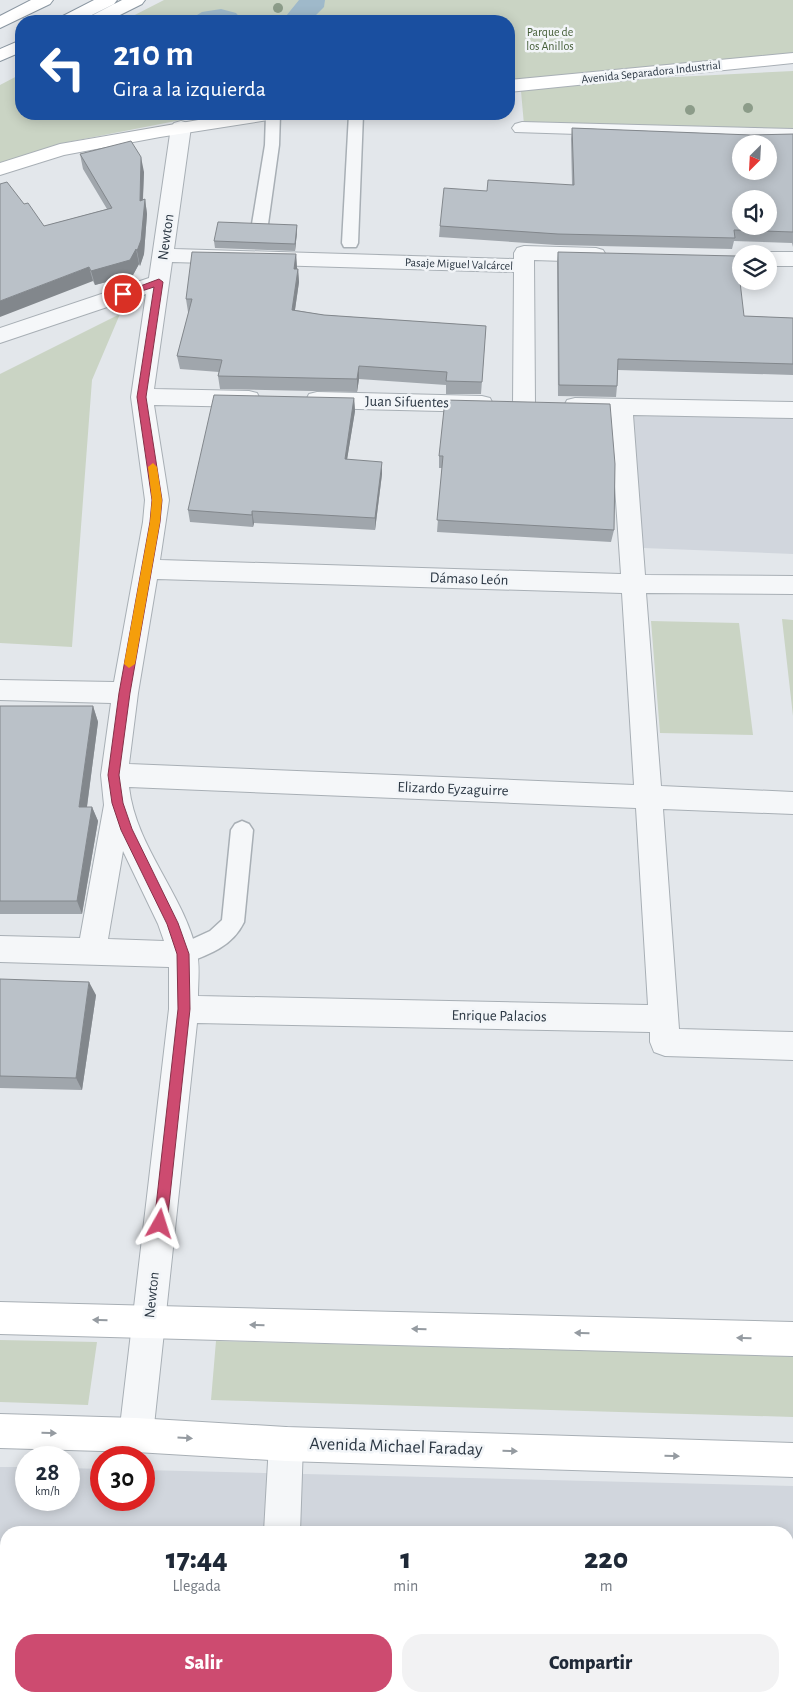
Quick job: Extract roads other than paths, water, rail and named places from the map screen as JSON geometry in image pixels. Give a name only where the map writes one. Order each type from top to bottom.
[{"type":"main road","points":[[0,6],[6,0]]},
{"type":"main road","points":[[15,15],[44,0]]},
{"type":"main road","points":[[79,15],[108,0]]},
{"type":"main road","points":[[107,15],[136,0]]},
{"type":"main road","points":[[0,23],[15,15]]},
{"type":"main road","points":[[0,56],[15,48]]},
{"type":"main road","name":"Avenida Separadora Industrial","points":[[515,85],[793,58]]},
{"type":"main road","points":[[0,70],[15,62]]},
{"type":"main road","points":[[0,169],[60,150],[228,120]]},
{"type":"main road","points":[[0,1318],[793,1339]]},
{"type":"main road","name":"Avenida Michael Faraday","points":[[0,1432],[136,1435],[286,1444],[793,1460]]},
{"type":"street","name":"Newton","points":[[136,1435],[184,1009],[183,954],[172,923],[126,830],[117,803],[114,775],[125,693],[155,522],[157,500],[142,397],[181,127]]},
{"type":"street","points":[[522,128],[793,135]]},
{"type":"street","name":"Pasaje Miguel Valcárcel","points":[[163,256],[524,266],[524,253],[613,255]]},
{"type":"street","points":[[777,259],[793,259]]},
{"type":"street","points":[[524,266],[540,405]]},
{"type":"street","points":[[0,336],[159,282]]},
{"type":"street","points":[[142,397],[269,399]]},
{"type":"street","name":"Juan Sifuentes","points":[[299,400],[793,410]]},
{"type":"street","points":[[621,407],[665,1042],[793,1046]]},
{"type":"street","name":"Dámaso León","points":[[146,570],[633,584],[793,585]]},
{"type":"street","points":[[0,690],[125,693]]},
{"type":"street","name":"Elizardo Eyzaguirre","points":[[114,775],[793,803]]},
{"type":"street","points":[[92,952],[117,803]]},
{"type":"street","points":[[0,950],[183,954]]},
{"type":"street","name":"Enrique Palacios","points":[[184,1009],[664,1019]]},
{"type":"street","points":[[282,1526],[286,1444]]},
{"type":"lane","points":[[260,224],[272,145],[273,120]]},
{"type":"lane","points":[[350,243],[356,120]]},
{"type":"lane","points":[[183,954],[221,938],[229,931],[233,922],[242,830]]},
{"type":"water","points":[[299,0],[325,0],[324,7],[316,15],[287,15]]},
{"type":"water","points":[[221,9],[238,15],[197,15],[202,12]]},
{"type":"park label","name":"Parque de los Anillos","points":[[550,39]]}]
